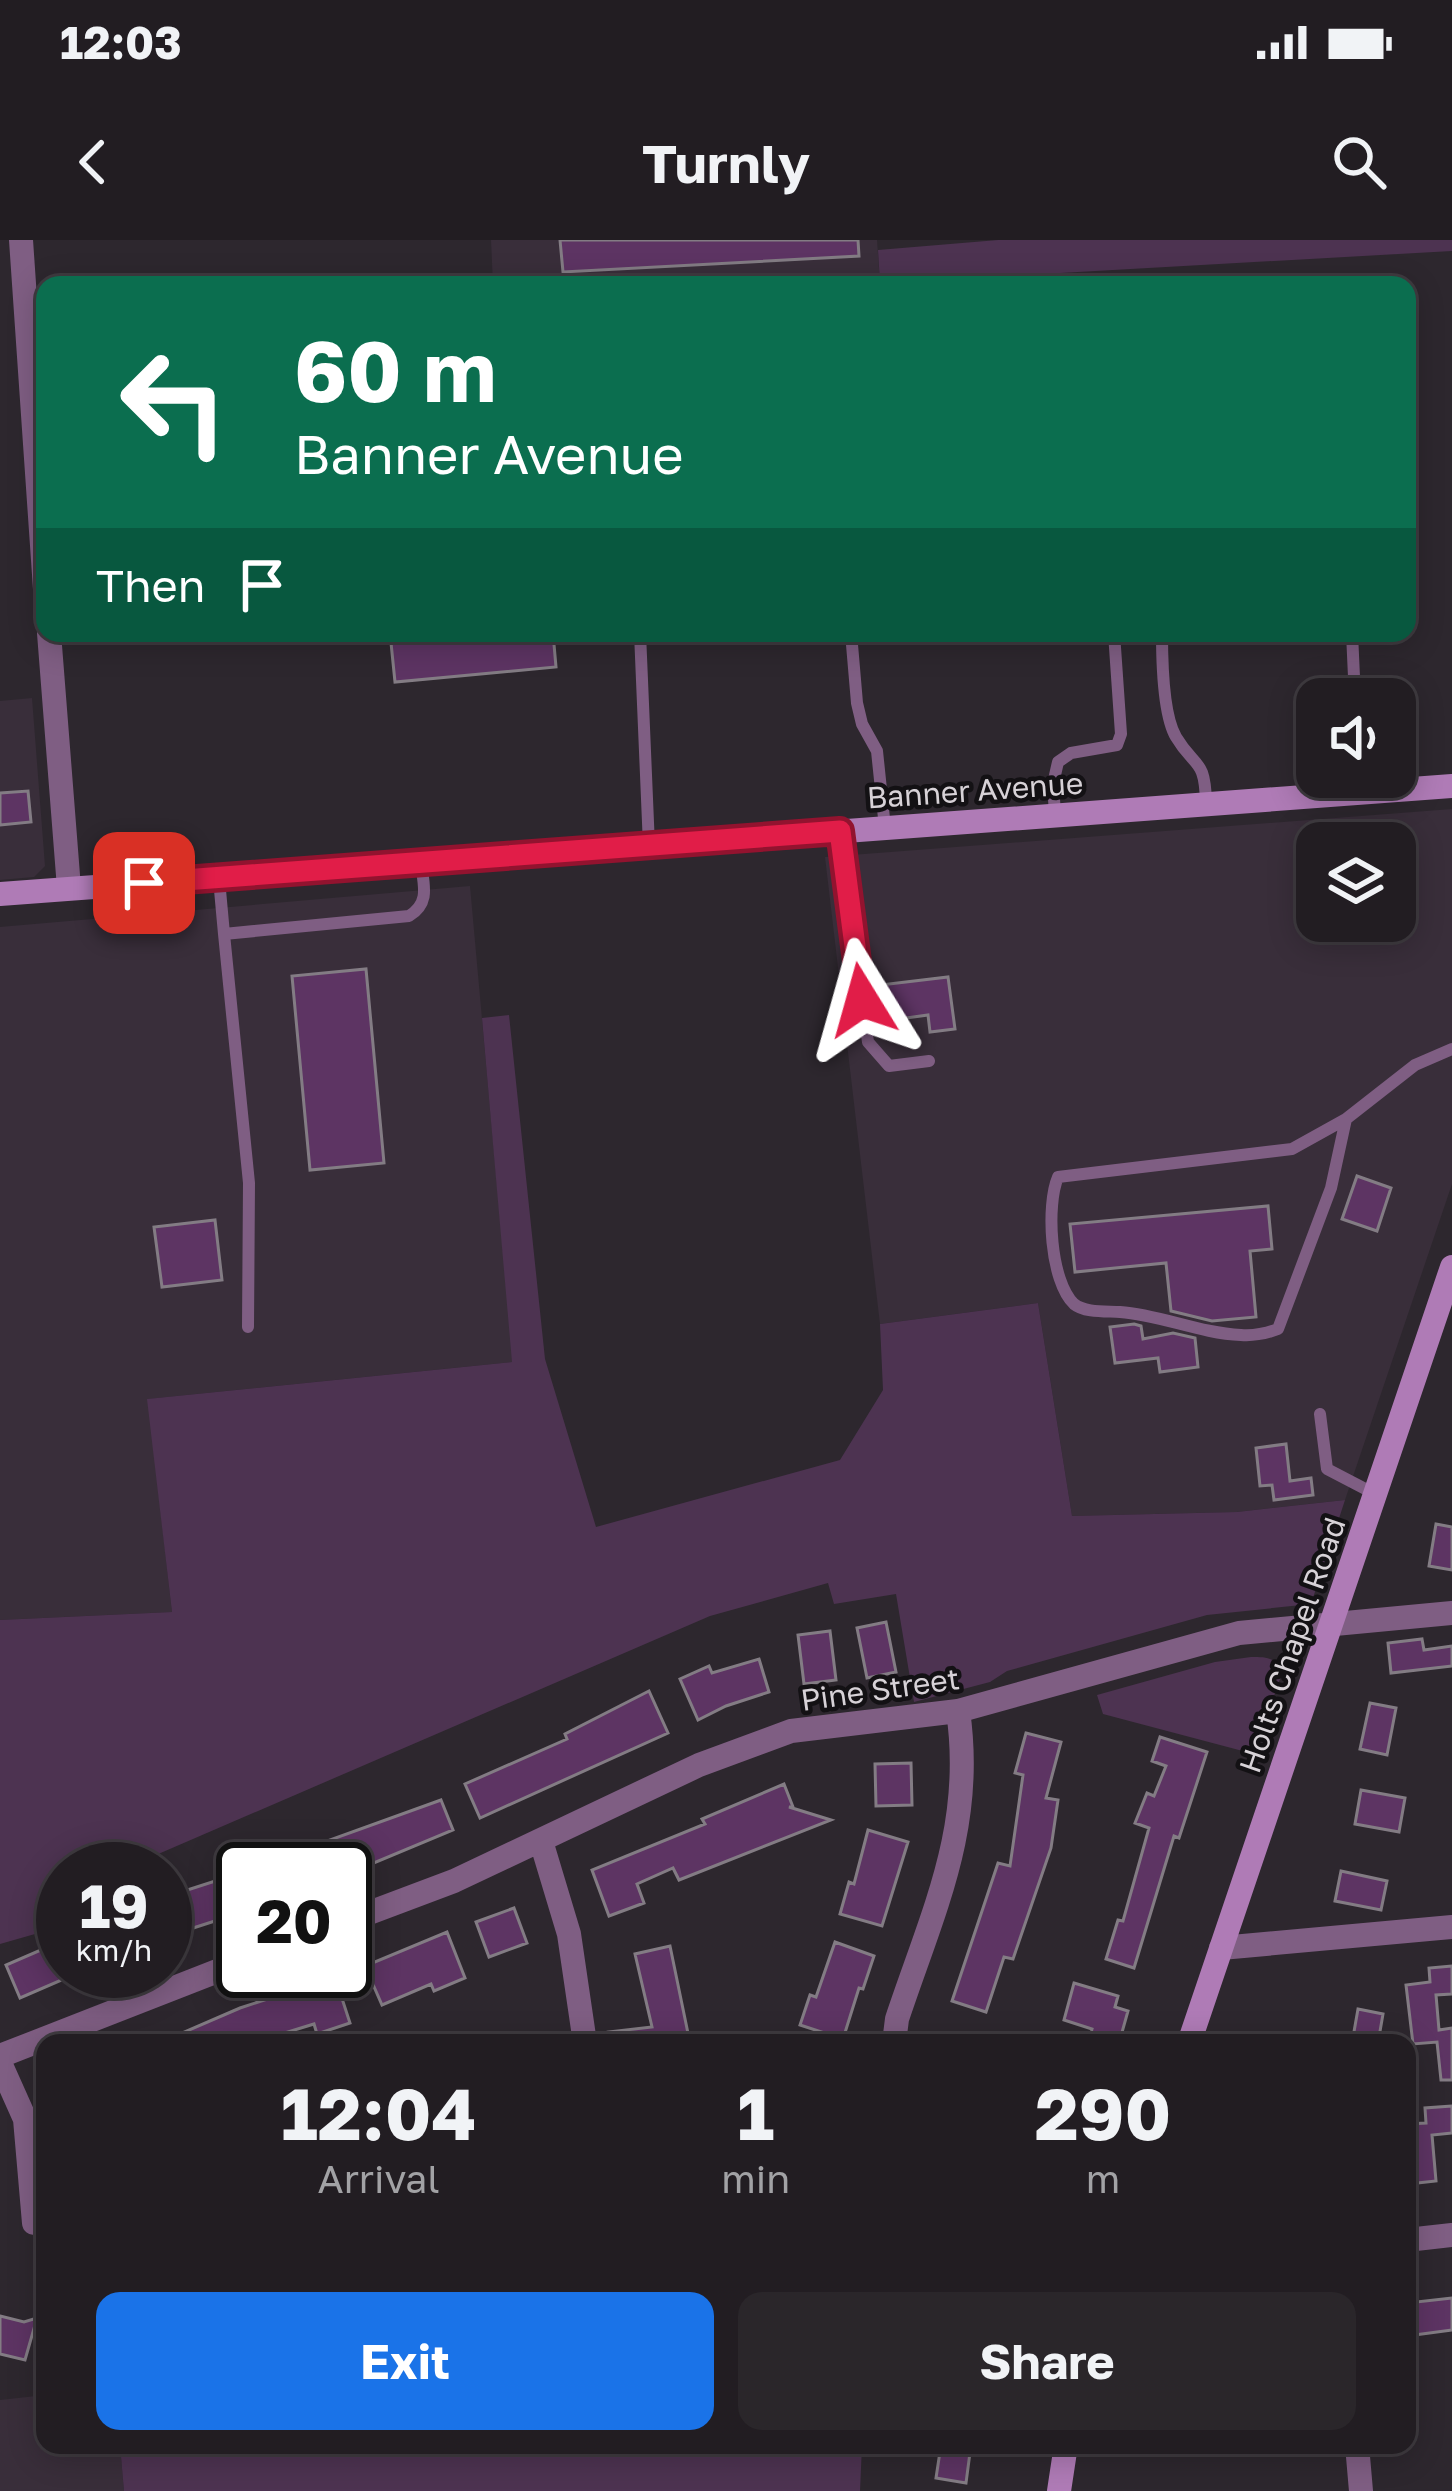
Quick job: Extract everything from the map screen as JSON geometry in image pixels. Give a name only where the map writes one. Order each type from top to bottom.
[{"type":"street","points":[[21,240],[36,458]]},
{"type":"street","points":[[50,642],[69,888]]},
{"type":"street","name":"Banner Avenue","points":[[1416,786],[1452,786]]},
{"type":"street","name":"Banner Avenue","points":[[0,893],[1206,802],[1296,790]]},
{"type":"street","name":"Holts Chapel Road","points":[[1192,2034],[1452,1267]]},
{"type":"street","name":"Pine Street","points":[[372,1912],[454,1881],[645,1789],[791,1731],[958,1712],[1239,1633],[1452,1613]]},
{"type":"street","points":[[895,2034],[953,1857],[965,1758],[958,1712]]},
{"type":"street","points":[[542,1841],[569,1934],[584,2034]]},
{"type":"street","points":[[1221,1948],[1452,1927]]},
{"type":"street","points":[[62,2034],[216,1972]]},
{"type":"street","points":[[34,2223],[25,2119],[0,2059],[36,2044]]},
{"type":"street","points":[[1416,2239],[1452,2235]]},
{"type":"street","points":[[1059,2491],[1065,2454]]},
{"type":"street","points":[[1358,2454],[1361,2491]]},
{"type":"lane","points":[[640,642],[649,846]]},
{"type":"lane","points":[[852,642],[857,703],[877,751],[884,827]]},
{"type":"lane","points":[[1055,814],[1053,784],[1058,762],[1071,753],[1117,745],[1121,734],[1115,642]]},
{"type":"lane","points":[[1163,642],[1169,716],[1176,737],[1206,775],[1206,802]]},
{"type":"lane","points":[[1352,642],[1353,678]]},
{"type":"lane","points":[[840,831],[868,1042],[889,1066],[929,1061]]},
{"type":"lane","points":[[224,934],[409,916],[422,908],[425,899],[421,864]]},
{"type":"lane","points":[[219,878],[249,1184],[248,1327]]},
{"type":"lane","points":[[1346,1119],[1331,1188],[1278,1329],[1261,1336],[1212,1332],[1140,1314],[1075,1305],[1063,1284],[1052,1240],[1051,1194],[1058,1177],[1292,1150],[1346,1119],[1415,1065],[1452,1049]]},
{"type":"lane","points":[[1320,1414],[1327,1469],[1375,1494]]},
{"type":"shaded area","points":[[491,240],[877,240],[880,276],[493,276]]},
{"type":"shaded area","points":[[998,240],[1452,240],[1452,251],[1005,276],[880,276],[878,250]]},
{"type":"shaded area","points":[[32,698],[45,866],[34,877],[0,880],[0,701]]},
{"type":"shaded area","points":[[1452,809],[1452,1184],[1345,1500],[1237,1512],[1072,1516],[1038,1303],[880,1324],[825,857]]},
{"type":"shaded area","points":[[470,886],[513,1362],[148,1399],[172,1612],[0,1620],[0,927]]},
{"type":"shaded area","points":[[509,1015],[545,1359],[596,1527],[840,1460],[883,1390],[880,1324],[1038,1303],[1072,1516],[1237,1512],[1345,1500],[1311,1604],[1207,1615],[914,1702],[896,1594],[834,1604],[828,1583],[710,1616],[186,1842],[36,1842],[36,1934],[0,1944],[0,1620],[172,1612],[147,1399],[512,1362],[482,1018]]},
{"type":"shaded area","points":[[1270,1659],[1282,1673],[1254,1754],[1103,1714],[1097,1695],[1215,1662]]},
{"type":"shaded area","points":[[36,2396],[36,2454],[121,2454],[124,2491],[0,2491],[0,2400]]},
{"type":"shaded area","points":[[121,2454],[862,2454],[860,2491],[124,2491]]},
{"type":"building","points":[[560,240],[858,240],[859,256],[563,272]]},
{"type":"building","points":[[391,642],[554,642],[556,667],[395,682]]},
{"type":"building","points":[[28,791],[31,822],[0,825],[0,793]]},
{"type":"building","points":[[366,969],[384,1163],[310,1170],[292,976]]},
{"type":"building","points":[[948,977],[955,1029],[930,1032],[928,1015],[877,1022],[872,986]]},
{"type":"building","points":[[1357,1176],[1391,1188],[1377,1231],[1342,1219]]},
{"type":"building","points":[[1268,1206],[1272,1249],[1250,1251],[1256,1317],[1212,1321],[1171,1311],[1166,1263],[1075,1272],[1070,1224]]},
{"type":"building","points":[[215,1220],[222,1280],[162,1287],[154,1227]]},
{"type":"building","points":[[1141,1326],[1143,1339],[1173,1333],[1195,1338],[1198,1367],[1160,1372],[1158,1358],[1115,1363],[1110,1327]]},
{"type":"building","points":[[1286,1444],[1290,1481],[1311,1478],[1313,1495],[1274,1500],[1272,1485],[1260,1486],[1256,1448]]},
{"type":"building","points":[[1436,1524],[1452,1527],[1452,1570],[1429,1566]]},
{"type":"building","points":[[886,1622],[896,1672],[867,1678],[857,1628]]},
{"type":"building","points":[[830,1631],[836,1680],[804,1684],[798,1635]]},
{"type":"building","points":[[1422,1639],[1424,1650],[1452,1646],[1452,1666],[1391,1673],[1388,1643]]},
{"type":"building","points":[[759,1659],[769,1692],[698,1720],[680,1679],[709,1666],[712,1673]]},
{"type":"building","points":[[649,1691],[668,1733],[480,1818],[465,1784],[567,1739],[565,1734]]},
{"type":"building","points":[[1370,1703],[1396,1708],[1387,1755],[1360,1749]]},
{"type":"building","points":[[1026,1733],[1061,1742],[1046,1798],[1058,1800],[1051,1848],[1013,1959],[1004,1957],[986,2012],[952,2001],[998,1863],[1010,1866],[1023,1775],[1015,1773]]},
{"type":"building","points":[[1160,1737],[1207,1752],[1179,1838],[1174,1836],[1134,1968],[1106,1959],[1118,1920],[1123,1921],[1149,1828],[1135,1823],[1147,1793],[1154,1796],[1166,1766],[1152,1761]]},
{"type":"building","points":[[911,1763],[912,1805],[876,1806],[875,1764]]},
{"type":"building","points":[[784,1784],[793,1807],[789,1807],[831,1820],[679,1880],[673,1868],[637,1884],[644,1903],[609,1916],[592,1870],[705,1824],[702,1819]]},
{"type":"building","points":[[1361,1790],[1405,1798],[1399,1832],[1355,1824]]},
{"type":"building","points":[[441,1800],[453,1830],[372,1864],[372,1842],[324,1842]]},
{"type":"building","points":[[868,1830],[908,1842],[882,1926],[840,1914],[849,1882],[854,1884]]},
{"type":"building","points":[[1341,1871],[1387,1881],[1381,1910],[1335,1901]]},
{"type":"building","points":[[216,1881],[216,1921],[192,1928],[192,1888]]},
{"type":"building","points":[[514,1908],[527,1943],[489,1957],[476,1922]]},
{"type":"building","points":[[447,1932],[465,1978],[434,1991],[431,1984],[382,2005],[372,1982],[372,1963]]},
{"type":"building","points":[[835,1942],[874,1956],[845,2034],[800,2025],[810,1995],[816,1997]]},
{"type":"building","points":[[670,1946],[688,2034],[608,2034],[652,2027],[635,1954]]},
{"type":"building","points":[[36,1952],[36,1991],[20,1998],[6,1965]]},
{"type":"building","points":[[1452,1966],[1452,1994],[1436,1995],[1439,2030],[1452,2028],[1452,2080],[1441,2080],[1437,2042],[1416,2044],[1416,2034],[1412,2034],[1406,1985],[1430,1982],[1429,1968]]},
{"type":"building","points":[[1074,1983],[1118,1996],[1115,2007],[1128,2011],[1122,2034],[1091,2034],[1092,2029],[1064,2020]]},
{"type":"building","points":[[271,1998],[342,1998],[350,2023],[317,2034],[314,2024],[281,2034],[180,2034]]},
{"type":"building","points":[[1358,2009],[1383,2014],[1380,2034],[1354,2034]]},
{"type":"building","points":[[1452,2106],[1452,2133],[1432,2135],[1436,2181],[1416,2183],[1416,2124],[1426,2123],[1425,2108]]},
{"type":"building","points":[[1452,2298],[1452,2330],[1416,2335],[1416,2302]]},
{"type":"building","points":[[0,2316],[24,2322],[36,2318],[25,2360],[0,2354]]},
{"type":"building","points":[[940,2454],[970,2454],[966,2483],[936,2478]]},
{"type":"route","points":[[144,883],[840,831],[862,1000]]}]
